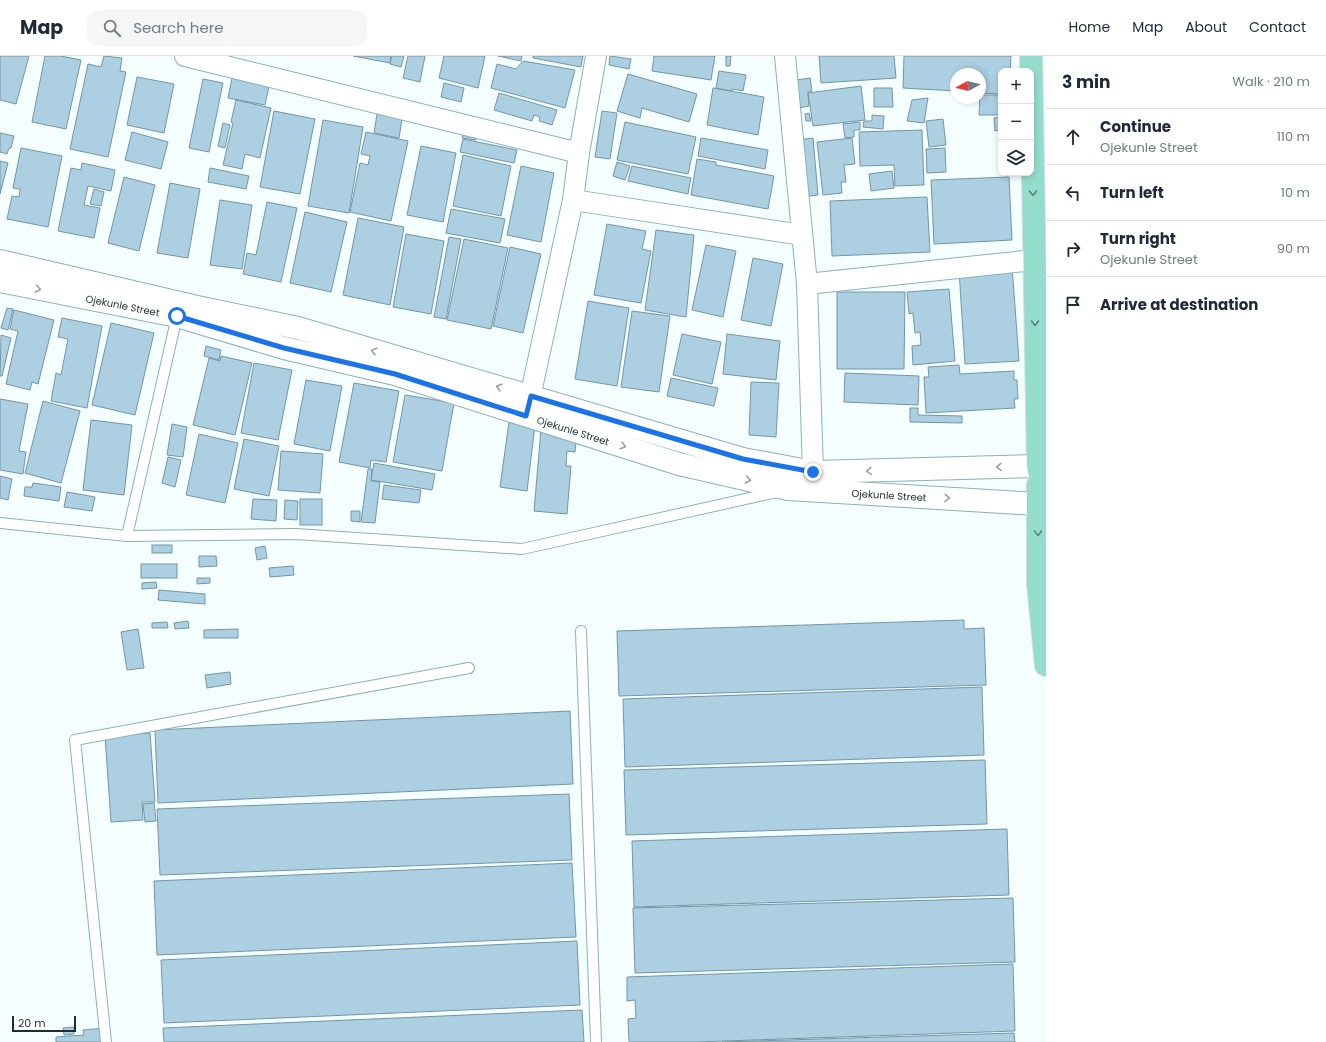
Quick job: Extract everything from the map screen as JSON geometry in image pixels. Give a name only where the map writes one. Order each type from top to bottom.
[{"type":"main road","points":[[1031,56],[1038,466],[1042,503],[1038,583],[1046,665]]},
{"type":"street","points":[[185,56],[579,153]]},
{"type":"street","points":[[529,406],[573,200],[579,153],[596,56]]},
{"type":"street","points":[[784,56],[807,284],[813,472]]},
{"type":"street","points":[[573,200],[802,235]]},
{"type":"street","points":[[807,284],[1034,260]]},
{"type":"street","name":"Ojekunle Street","points":[[0,261],[298,328],[529,406],[679,464],[788,489],[1042,503]]},
{"type":"street","name":"Ojekunle Street","points":[[0,281],[177,316],[284,348],[529,406],[743,459],[813,472],[1038,466]]},
{"type":"lane","points":[[127,536],[177,316]]},
{"type":"lane","points":[[0,523],[127,536],[296,534],[522,549],[788,489]]},
{"type":"lane","points":[[581,631],[596,1042]]},
{"type":"lane","points":[[106,1042],[74,740],[468,668]]},
{"type":"building","points":[[0,56],[29,56],[16,104],[0,100]]},
{"type":"building","points":[[45,56],[61,56],[81,60],[66,129],[32,122]]},
{"type":"building","points":[[104,56],[122,58],[120,71],[126,72],[108,157],[70,149],[88,64],[101,67]]},
{"type":"building","points":[[353,56],[391,56],[390,63]]},
{"type":"building","points":[[392,56],[404,56],[401,67],[390,64]]},
{"type":"building","points":[[408,56],[425,56],[420,82],[403,78]]},
{"type":"building","points":[[444,56],[485,56],[478,88],[439,78]]},
{"type":"building","points":[[498,56],[522,56],[521,61]]},
{"type":"building","points":[[533,56],[583,56],[581,67],[533,58]]},
{"type":"building","points":[[610,56],[631,59],[629,69],[609,65]]},
{"type":"building","points":[[654,56],[715,56],[711,80],[652,71]]},
{"type":"building","points":[[726,56],[731,56],[730,66],[726,66]]},
{"type":"building","points":[[819,56],[894,56],[896,78],[821,83]]},
{"type":"building","points":[[904,56],[1011,56],[1010,68],[998,68],[998,94],[986,93],[986,68],[950,68],[950,91],[903,88]]},
{"type":"building","points":[[523,61],[575,70],[565,108],[491,88],[497,64],[516,69]]},
{"type":"building","points":[[719,71],[746,75],[743,91],[732,89],[732,91],[716,88]]},
{"type":"building","points":[[628,74],[697,94],[689,122],[642,108],[640,118],[617,111]]},
{"type":"building","points":[[137,77],[174,84],[164,133],[127,125]]},
{"type":"building","points":[[232,78],[269,86],[265,105],[228,98]]},
{"type":"building","points":[[810,78],[812,91],[808,92],[809,106],[799,108],[796,80]]},
{"type":"building","points":[[203,79],[223,83],[209,152],[189,148]]},
{"type":"building","points":[[444,83],[464,88],[461,102],[441,97]]},
{"type":"building","points":[[861,86],[865,120],[813,126],[808,93]]},
{"type":"building","points":[[713,88],[764,97],[758,135],[707,125]]},
{"type":"building","points":[[874,88],[892,88],[893,107],[874,107]]},
{"type":"building","points":[[499,93],[557,110],[552,125],[539,121],[540,117],[534,115],[532,121],[494,110]]},
{"type":"building","points":[[986,95],[998,95],[998,115],[979,115],[980,104],[986,104]]},
{"type":"building","points":[[928,98],[924,123],[907,121],[912,100]]},
{"type":"building","points":[[236,100],[271,108],[260,158],[245,154],[242,169],[223,165],[233,123],[231,122]]},
{"type":"building","points":[[274,111],[315,119],[300,194],[260,187]]},
{"type":"building","points":[[602,111],[617,113],[610,159],[595,157]]},
{"type":"building","points":[[809,113],[811,121],[806,121],[805,114]]},
{"type":"building","points":[[377,114],[402,119],[399,138],[374,133]]},
{"type":"building","points":[[872,115],[884,116],[883,129],[863,127],[864,121],[872,121]]},
{"type":"building","points":[[998,117],[998,130],[995,131],[994,118]]},
{"type":"building","points":[[943,119],[946,145],[929,147],[926,121]]},
{"type":"building","points":[[323,120],[363,127],[349,213],[308,206]]},
{"type":"building","points":[[625,122],[696,137],[688,174],[617,160]]},
{"type":"building","points":[[860,122],[860,130],[854,130],[854,137],[845,138],[843,124]]},
{"type":"building","points":[[223,123],[230,125],[225,148],[218,146]]},
{"type":"building","points":[[922,130],[924,185],[895,186],[894,165],[860,166],[859,132]]},
{"type":"building","points":[[132,132],[168,142],[161,169],[125,160]]},
{"type":"building","points":[[366,132],[408,141],[391,221],[350,212],[360,163],[368,165],[370,156],[361,154]]},
{"type":"building","points":[[463,132],[476,134],[476,140],[462,138]]},
{"type":"building","points":[[0,133],[14,136],[11,148],[9,148],[7,154],[0,152]]},
{"type":"building","points":[[701,138],[768,150],[765,169],[698,156]]},
{"type":"building","points":[[813,138],[818,195],[803,197],[797,140]]},
{"type":"building","points":[[852,138],[855,164],[844,165],[846,182],[841,182],[842,193],[823,195],[817,142]]},
{"type":"building","points":[[463,139],[517,150],[514,163],[460,152]]},
{"type":"building","points":[[421,146],[456,153],[443,222],[407,215]]},
{"type":"building","points":[[21,148],[62,156],[48,227],[7,219],[12,196],[19,197],[20,189],[13,188]]},
{"type":"building","points":[[945,148],[946,172],[927,173],[926,149]]},
{"type":"building","points":[[463,155],[511,166],[501,216],[453,206]]},
{"type":"building","points":[[697,159],[716,162],[716,165],[774,176],[768,209],[691,195]]},
{"type":"building","points":[[0,161],[8,163],[0,194]]},
{"type":"building","points":[[617,162],[630,166],[625,180],[613,176]]},
{"type":"building","points":[[82,163],[115,170],[111,191],[88,186],[84,205],[100,208],[94,238],[58,231],[71,168],[81,170]]},
{"type":"building","points":[[521,166],[554,173],[541,242],[507,235]]},
{"type":"building","points":[[632,166],[691,178],[688,194],[628,181]]},
{"type":"building","points":[[210,168],[249,176],[246,189],[208,182]]},
{"type":"building","points":[[892,171],[894,188],[871,191],[869,174]]},
{"type":"building","points":[[124,177],[155,185],[139,251],[108,243]]},
{"type":"building","points":[[1009,177],[1012,240],[934,244],[931,180]]},
{"type":"building","points":[[170,183],[200,189],[188,258],[157,253]]},
{"type":"building","points":[[94,189],[104,192],[101,206],[90,204]]},
{"type":"building","points":[[927,197],[930,252],[832,256],[830,201]]},
{"type":"building","points":[[220,200],[252,205],[242,269],[210,265]]},
{"type":"building","points":[[267,202],[297,208],[281,282],[243,274],[247,253],[256,255]]},
{"type":"building","points":[[451,209],[505,219],[500,243],[446,233]]},
{"type":"building","points":[[305,212],[347,222],[331,292],[290,283]]},
{"type":"building","points":[[358,218],[404,227],[390,305],[343,295]]},
{"type":"building","points":[[607,224],[646,231],[642,249],[651,251],[641,303],[594,295]]},
{"type":"building","points":[[656,230],[694,235],[686,317],[645,310]]},
{"type":"building","points":[[406,234],[444,241],[431,314],[393,307]]},
{"type":"building","points":[[449,237],[461,239],[446,319],[434,317]]},
{"type":"building","points":[[464,239],[508,248],[491,329],[447,320]]},
{"type":"building","points":[[706,245],[736,251],[723,317],[692,310]]},
{"type":"building","points":[[510,247],[541,254],[523,333],[493,326]]},
{"type":"building","points":[[753,258],[783,264],[771,326],[741,320]]},
{"type":"building","points":[[1012,266],[1019,361],[965,364],[959,270]]},
{"type":"building","points":[[949,289],[955,361],[913,365],[912,346],[921,345],[920,332],[915,333],[913,313],[909,314],[907,292]]},
{"type":"building","points":[[837,292],[905,292],[904,369],[837,369]]},
{"type":"building","points":[[588,301],[629,308],[617,386],[575,379]]},
{"type":"building","points":[[7,308],[13,309],[8,330],[1,328]]},
{"type":"building","points":[[14,310],[54,320],[38,384],[32,382],[30,390],[6,384],[18,331],[10,329]]},
{"type":"building","points":[[632,311],[670,316],[659,392],[621,387]]},
{"type":"building","points":[[62,318],[102,326],[87,408],[51,401],[56,373],[61,375],[68,339],[58,337]]},
{"type":"building","points":[[111,323],[154,333],[135,415],[92,405]]},
{"type":"building","points":[[682,334],[721,342],[712,384],[673,375]]},
{"type":"building","points":[[727,334],[780,341],[776,380],[723,374]]},
{"type":"building","points":[[1,335],[11,338],[2,376],[0,376]]},
{"type":"building","points":[[206,346],[221,350],[219,360],[204,356]]},
{"type":"building","points":[[221,356],[252,363],[235,435],[193,425],[209,358],[220,361]]},
{"type":"building","points":[[254,363],[292,370],[278,440],[241,433]]},
{"type":"building","points":[[959,365],[960,374],[1014,371],[1014,380],[1017,380],[1018,399],[1014,399],[1015,408],[926,413],[924,377],[929,377],[928,367]]},
{"type":"building","points":[[845,373],[919,376],[918,405],[844,402]]},
{"type":"building","points":[[671,378],[718,388],[714,406],[667,396]]},
{"type":"building","points":[[306,380],[342,386],[330,451],[294,444]]},
{"type":"building","points":[[751,382],[779,383],[776,437],[749,435]]},
{"type":"building","points":[[354,383],[399,391],[386,462],[371,460],[370,468],[339,462]]},
{"type":"building","points":[[405,395],[454,403],[442,471],[393,462]]},
{"type":"building","points":[[0,399],[28,404],[19,451],[26,452],[23,474],[0,470]]},
{"type":"building","points":[[43,401],[80,411],[61,483],[25,473]]},
{"type":"building","points":[[910,408],[918,408],[918,415],[962,416],[962,423],[910,422]]},
{"type":"building","points":[[91,420],[132,425],[124,495],[83,490]]},
{"type":"building","points":[[509,422],[535,425],[527,491],[500,487]]},
{"type":"building","points":[[172,424],[187,427],[183,457],[167,455]]},
{"type":"building","points":[[541,430],[577,433],[575,452],[567,451],[566,466],[571,466],[567,514],[534,511]]},
{"type":"building","points":[[199,434],[238,443],[225,503],[186,495]]},
{"type":"building","points":[[244,439],[279,446],[269,496],[234,489]]},
{"type":"building","points":[[281,451],[323,454],[320,493],[278,490]]},
{"type":"building","points":[[168,457],[181,460],[175,487],[162,483]]},
{"type":"building","points":[[374,463],[435,474],[432,490],[371,480]]},
{"type":"building","points":[[368,469],[372,469],[371,481],[380,482],[375,523],[361,522]]},
{"type":"building","points":[[0,476],[12,479],[8,500],[0,498]]},
{"type":"building","points":[[33,483],[61,487],[59,501],[24,496],[25,487],[32,487]]},
{"type":"building","points":[[384,485],[421,490],[419,503],[382,499]]},
{"type":"building","points":[[67,492],[95,497],[92,511],[64,507]]},
{"type":"building","points":[[253,499],[277,500],[276,521],[251,519]]},
{"type":"building","points":[[300,499],[322,499],[322,525],[300,525]]},
{"type":"building","points":[[285,500],[298,501],[297,520],[284,519]]},
{"type":"building","points":[[351,511],[360,511],[360,522],[351,521]]},
{"type":"building","points":[[152,545],[172,545],[172,553],[152,553]]},
{"type":"building","points":[[265,546],[267,558],[257,560],[255,548]]},
{"type":"building","points":[[199,556],[216,556],[217,566],[199,567]]},
{"type":"building","points":[[141,564],[177,564],[177,578],[141,578]]},
{"type":"building","points":[[293,566],[294,575],[270,577],[269,568]]},
{"type":"building","points":[[197,578],[210,578],[210,583],[197,584]]},
{"type":"building","points":[[156,582],[157,588],[142,589],[142,583]]},
{"type":"building","points":[[159,590],[205,594],[205,604],[158,600]]},
{"type":"building","points":[[964,620],[964,629],[984,628],[986,685],[619,696],[617,631]]},
{"type":"building","points":[[188,621],[189,628],[175,629],[174,623]]},
{"type":"building","points":[[167,622],[168,628],[152,628],[152,623]]},
{"type":"building","points":[[138,629],[144,668],[127,670],[121,632]]},
{"type":"building","points":[[238,629],[238,638],[204,638],[204,630]]},
{"type":"building","points":[[230,672],[231,684],[207,688],[205,675]]},
{"type":"building","points":[[982,687],[984,755],[625,767],[623,699]]},
{"type":"building","points":[[570,711],[573,784],[158,803],[155,730]]},
{"type":"building","points":[[150,733],[155,802],[142,802],[143,820],[111,822],[105,736]]},
{"type":"building","points":[[985,760],[987,824],[626,835],[624,770]]},
{"type":"building","points":[[569,794],[572,860],[160,875],[157,809]]},
{"type":"building","points":[[154,803],[156,821],[145,822],[143,804]]},
{"type":"building","points":[[1007,829],[1009,895],[634,907],[632,841]]},
{"type":"building","points":[[572,863],[576,937],[157,955],[154,881]]},
{"type":"building","points":[[1013,898],[1015,962],[635,973],[633,908]]},
{"type":"building","points":[[577,941],[580,1005],[164,1023],[161,960]]},
{"type":"building","points":[[1013,964],[1015,1031],[695,1042],[629,1042],[628,1019],[636,1018],[635,1000],[627,1001],[627,977]]},
{"type":"building","points":[[582,1010],[584,1042],[164,1042],[163,1028]]},
{"type":"building","points":[[74,1027],[74,1034],[64,1035],[63,1028]]},
{"type":"building","points":[[105,1028],[106,1042],[56,1042],[56,1037],[84,1035],[83,1030]]},
{"type":"building","points":[[1014,1033],[1015,1042],[722,1042]]},
{"type":"route","points":[[177,316],[284,348],[395,374],[526,416],[531,396],[743,459],[813,472]]}]
